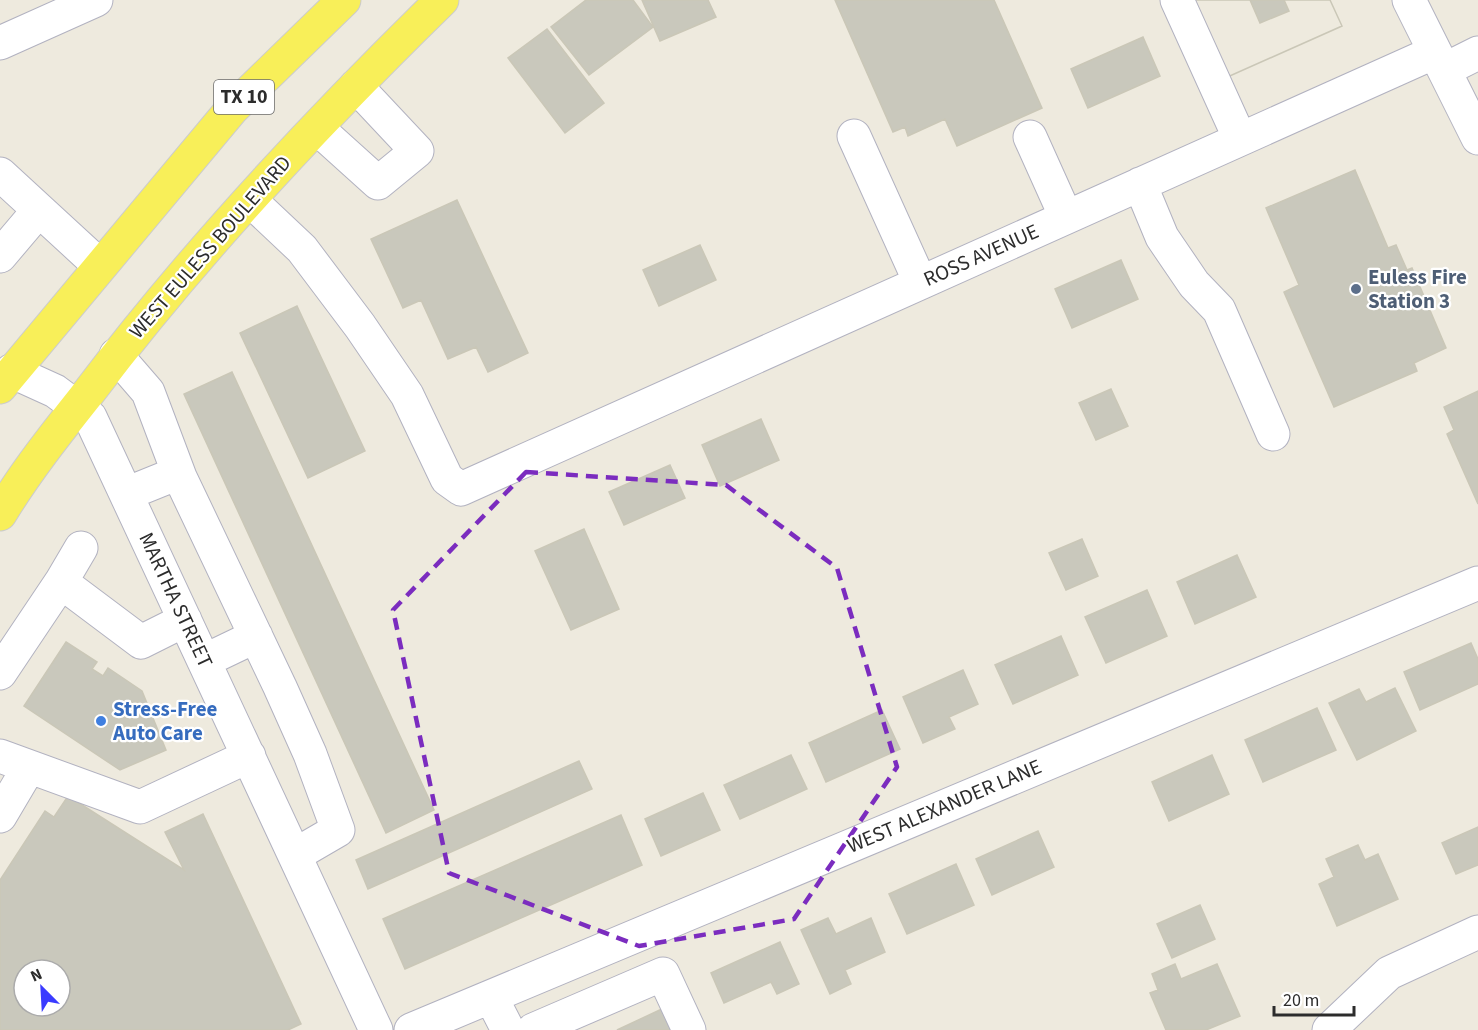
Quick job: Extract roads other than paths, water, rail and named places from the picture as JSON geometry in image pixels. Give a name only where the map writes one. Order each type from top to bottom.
[{"type":"main road","name":"TX 10","points":[[5,376],[231,109],[344,0]]},
{"type":"main road","name":"WEST EULESS BOULEVARD","points":[[0,513],[117,355],[197,256],[356,86],[442,0]]},
{"type":"street","points":[[0,43],[96,0]]},
{"type":"street","points":[[1177,0],[1240,139]]},
{"type":"street","points":[[1409,0],[1478,138]]},
{"type":"street","name":"ROSS AVENUE","points":[[250,200],[302,249],[360,326],[407,395],[447,478],[461,489],[527,457],[1240,139],[1440,61],[1478,54]]},
{"type":"street","points":[[317,128],[378,183],[417,151],[356,86]]},
{"type":"street","points":[[854,136],[920,282]]},
{"type":"street","points":[[1030,137],[1066,217]]},
{"type":"street","points":[[0,174],[100,266]]},
{"type":"street","points":[[1140,184],[1162,237],[1194,284],[1219,310],[1273,434]]},
{"type":"street","points":[[0,256],[39,210]]},
{"type":"street","points":[[117,355],[148,392],[178,473],[310,754],[338,830],[295,855]]},
{"type":"street","name":"MARTHA STREET","points":[[5,376],[55,391],[90,417],[376,1030]]},
{"type":"street","points":[[126,494],[178,473]]},
{"type":"street","points":[[0,673],[81,548]]},
{"type":"street","points":[[61,582],[141,642],[185,620]]},
{"type":"street","name":"WEST ALEXANDER LANE","points":[[420,1028],[1478,583]]},
{"type":"street","points":[[204,661],[256,636]]},
{"type":"street","points":[[0,816],[15,762],[140,807],[249,756]]},
{"type":"street","points":[[644,932],[689,1030]]},
{"type":"street","points":[[1329,1030],[1389,973],[1478,932]]},
{"type":"street","points":[[533,1030],[663,974]]},
{"type":"street","points":[[491,997],[508,1030]]},
{"type":"place","name":"Euless Fire Station 3","points":[[1356,289]]},
{"type":"place","name":"Stress-Free Auto Care","points":[[101,721]]}]
